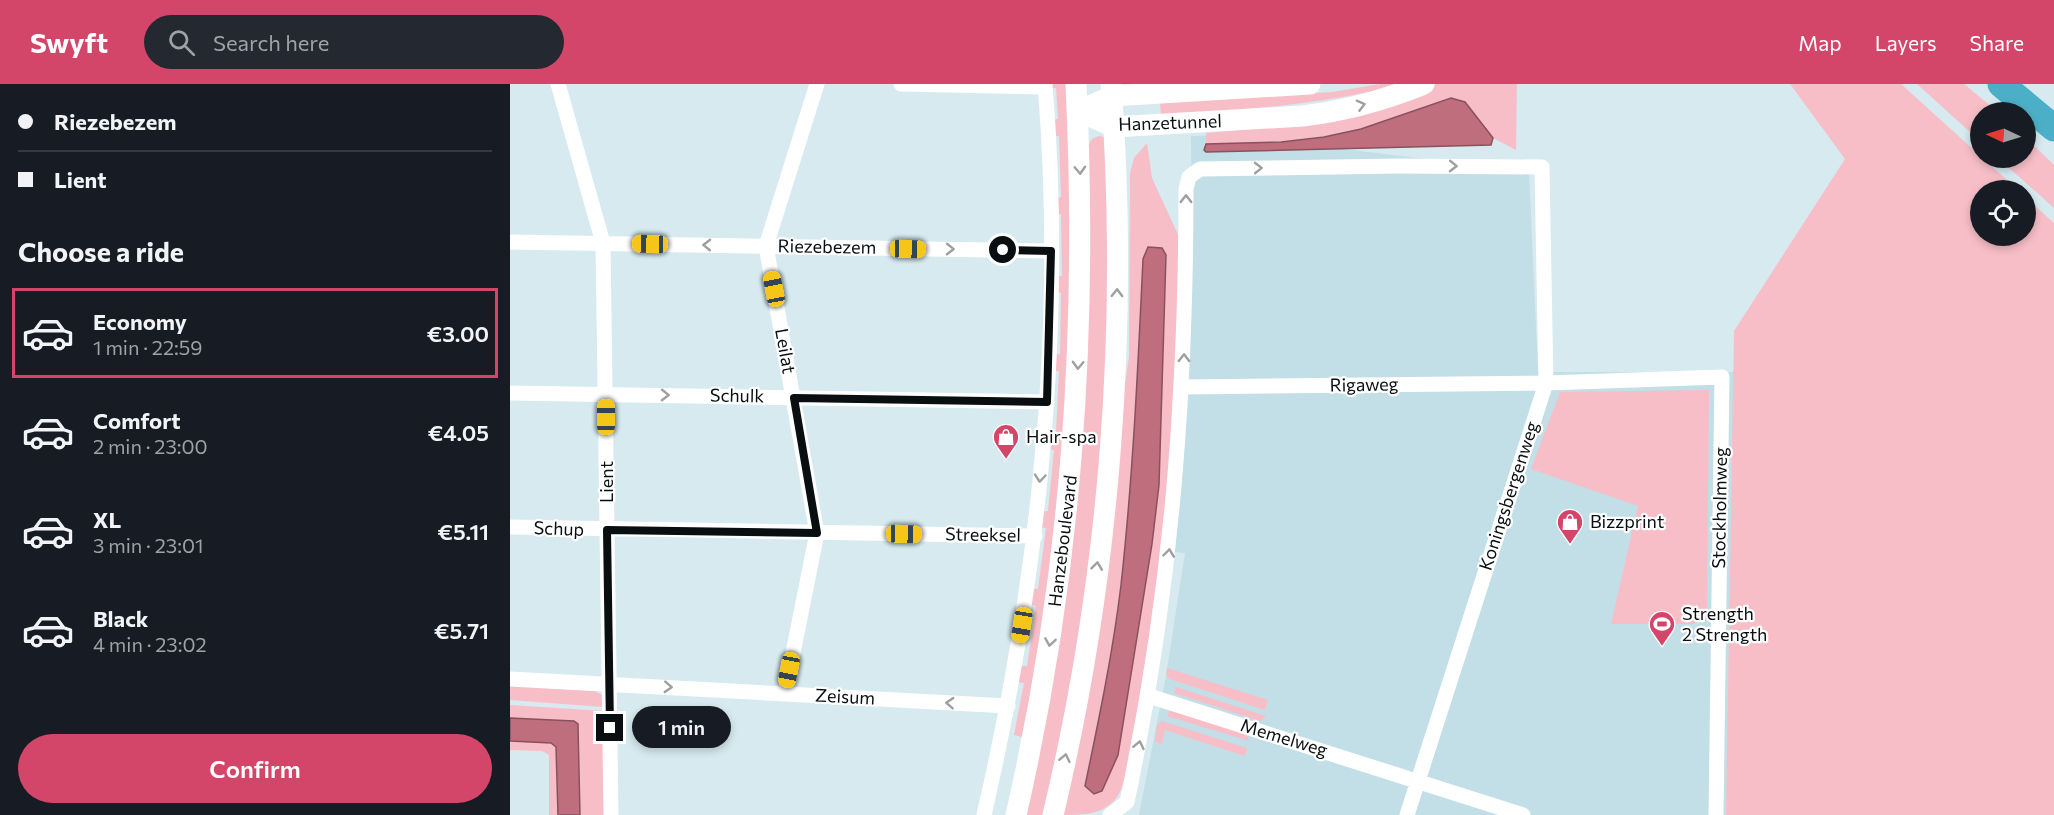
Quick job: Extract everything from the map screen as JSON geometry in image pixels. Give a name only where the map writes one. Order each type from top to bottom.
[{"type":"highway","points":[[2001,84],[2022,102]]},
{"type":"highway","points":[[2036,113],[2054,128]]},
{"type":"highway","points":[[2036,116],[2054,135]]},
{"type":"main road","name":"Hanzeboulevard","points":[[1016,815],[1046,668],[1072,476],[1081,281],[1076,84]]},
{"type":"main road","name":"Hanzetunnel","points":[[1078,111],[1112,90],[1310,84]]},
{"type":"main road","name":"Hanzetunnel","points":[[1078,111],[1114,127],[1224,122],[1334,112],[1389,98],[1424,84]]},
{"type":"main road","name":"Hanzeboulevard","points":[[1053,815],[1083,660],[1109,465],[1117,292],[1112,90]]},
{"type":"street","name":"Lient","points":[[558,84],[603,243],[611,815]]},
{"type":"street","name":"Leilat","points":[[785,693],[817,533],[766,246],[817,84]]},
{"type":"street","points":[[901,84],[1045,85]]},
{"type":"street","name":"Hanzeboulevard","points":[[984,815],[1008,706],[1035,536],[1047,402],[1051,251],[1045,85]]},
{"type":"street","name":"Koningsbergenweg","points":[[1183,387],[1187,181],[1200,169],[1399,166],[1542,167],[1546,383],[1407,815]]},
{"type":"street","name":"Riezebezem","points":[[510,242],[1051,251]]},
{"type":"street","name":"Stockholmweg","points":[[1546,383],[1722,377],[1716,815]]},
{"type":"street","name":"Rigaweg","points":[[1183,387],[1546,383]]},
{"type":"street","points":[[1110,815],[1127,802],[1149,696],[1170,552],[1183,387]]},
{"type":"street","name":"Schulk","points":[[510,393],[1047,402]]},
{"type":"street","name":"Schup","points":[[510,527],[607,530]]},
{"type":"street","name":"Streeksel","points":[[607,530],[1035,536]]},
{"type":"street","name":"Zeisum","points":[[510,679],[1008,706]]},
{"type":"street","name":"Memelweg","points":[[1149,696],[1418,780]]},
{"type":"street","points":[[1418,780],[1523,815]]},
{"type":"shaded area","points":[[1049,84],[1071,84],[1077,294],[1039,683],[1022,737],[1014,735],[1024,683],[1017,682],[1020,666],[1027,666],[1036,606],[1030,604],[1032,589],[1038,589],[1046,528],[1040,527],[1042,511],[1048,511],[1054,450],[1048,449],[1049,433],[1056,432],[1059,371],[1053,371],[1053,355],[1060,354],[1061,293],[1055,292],[1055,276],[1062,276],[1061,214],[1055,214],[1055,198],[1061,197],[1059,136],[1052,136],[1051,120],[1058,119],[1056,88],[1050,88]]},
{"type":"shaded area","points":[[1381,84],[1405,84],[1345,97],[1254,109],[1161,116],[1160,103],[1332,92]]},
{"type":"shaded area","points":[[1435,84],[1517,84],[1516,150],[1493,138],[1465,102],[1451,98],[1371,127],[1340,134],[1283,141],[1206,144],[1206,133],[1293,123],[1351,111]]},
{"type":"shaded area","points":[[1790,84],[1901,84],[1970,147],[1970,168],[1994,168],[2007,180],[1970,180],[1970,246],[2036,246],[2036,207],[2054,223],[2054,815],[1726,815],[1734,331],[1845,159]]},
{"type":"shaded area","points":[[1917,84],[1964,84],[1986,102],[1970,102],[1970,132]]},
{"type":"shaded area","points":[[1451,98],[1465,102],[1493,138],[1491,145],[1206,152],[1204,150],[1206,144],[1281,142],[1324,137],[1361,129]]},
{"type":"shaded area","points":[[1223,135],[1529,171],[1538,372],[1752,372],[1753,815],[1139,815],[1166,676],[1185,553],[1175,552],[1188,403],[1192,240],[1191,136]]},
{"type":"shaded area","points":[[1099,136],[1104,137],[1113,227],[1096,540],[1048,815],[1021,815],[1041,724],[1088,145],[1092,139]]},
{"type":"shaded area","points":[[1147,143],[1152,178],[1181,241],[1165,543],[1125,785],[1106,808],[1079,815],[1058,815],[1129,357],[1130,173],[1134,158]],"holes":[[[1166,255],[1159,485],[1152,544],[1085,786],[1104,699],[1121,586],[1135,438]]]},
{"type":"shaded area","points":[[2036,148],[2054,165],[2054,208],[2036,192],[2036,180],[2023,180],[2009,168],[2036,168]]},
{"type":"shaded area","points":[[1148,247],[1162,248],[1166,255],[1159,485],[1152,544],[1118,755],[1102,791],[1094,794],[1085,786],[1110,660],[1121,585],[1132,462],[1143,259]]},
{"type":"shaded area","points":[[1709,390],[1707,619],[1693,624],[1611,624],[1638,506],[1531,469],[1560,392]]},
{"type":"shaded area","points":[[1167,668],[1268,700],[1265,710],[1170,679],[1166,675]]},
{"type":"shaded area","points":[[510,686],[595,691],[602,695],[603,707],[510,700]]},
{"type":"shaded area","points":[[1176,687],[1266,716],[1260,721],[1174,693]]},
{"type":"shaded area","points":[[510,705],[604,711],[605,815],[580,815],[579,729],[574,721],[510,718]]},
{"type":"shaded area","points":[[1170,710],[1246,734],[1249,741],[1167,716]]},
{"type":"shaded area","points":[[510,718],[574,721],[578,724],[580,815],[558,815],[556,747],[551,743],[510,741]]},
{"type":"shaded area","points":[[1162,721],[1247,748],[1245,756],[1165,730],[1162,744],[1155,742],[1157,725]]},
{"type":"shaded area","points":[[510,741],[551,743],[556,747],[558,815],[549,815],[549,755],[542,751],[510,750]]},
{"type":"place","name":"Hair-spa","points":[[1006,460]]},
{"type":"place","name":"Bizzprint","points":[[1570,545]]},
{"type":"place","name":"Strength 2 Strength","points":[[1662,647]]},
{"type":"route","points":[[610,728],[607,530],[817,533],[794,398],[1047,402],[1051,251],[1003,250]]}]
